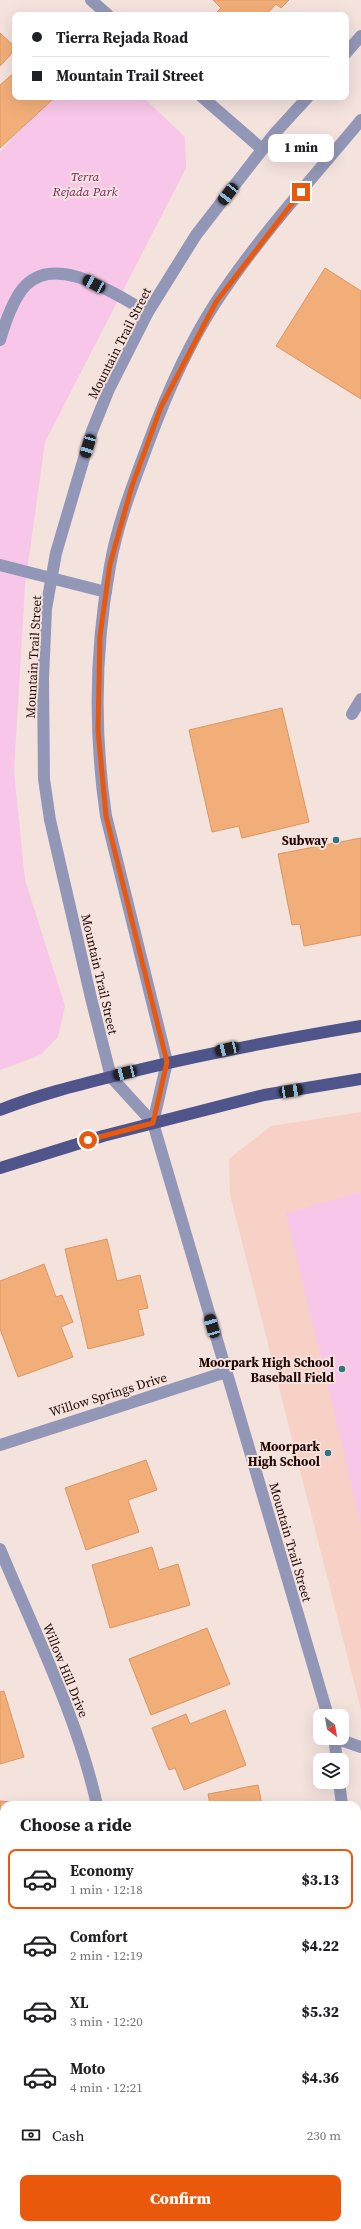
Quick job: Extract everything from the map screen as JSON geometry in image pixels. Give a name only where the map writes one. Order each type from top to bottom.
[{"type":"main road","points":[[0,1110],[42,1094],[167,1062],[248,1045],[361,1026]]},
{"type":"main road","points":[[0,1168],[103,1136],[264,1095],[361,1079]]},
{"type":"street","points":[[91,0],[105,12]]},
{"type":"street","points":[[349,50],[361,36]]},
{"type":"street","points":[[205,100],[262,149]]},
{"type":"street","name":"Mountain Trail Street","points":[[305,100],[262,149],[196,235],[148,312],[109,390],[92,432],[56,553],[46,609],[43,679],[44,779],[50,820],[91,998],[111,1076],[153,1123],[326,1709]]},
{"type":"street","name":"Mountain Trail Street","points":[[153,1123],[167,1062],[106,816],[101,782],[98,730],[100,636],[110,564],[132,486],[161,407],[184,360],[216,302],[295,199],[361,120]]},
{"type":"street","points":[[0,340],[8,316],[26,285],[40,276],[55,272],[80,277],[148,312]]},
{"type":"street","points":[[0,565],[52,577],[106,592]]},
{"type":"street","points":[[352,714],[361,699]]},
{"type":"street","name":"Willow Springs Drive","points":[[0,1445],[226,1372]]},
{"type":"street","name":"Willow Hill Drive","points":[[0,1549],[65,1702],[89,1769],[96,1801]]},
{"type":"street","points":[[349,1743],[361,1747]]},
{"type":"street","points":[[340,1789],[341,1801]]},
{"type":"shaded area","name":"Moorpark High School","points":[[361,1112],[361,1710],[230,1195],[229,1159],[271,1126]]},
{"type":"green space","name":"Terra Rejada Park","points":[[48,100],[146,100],[185,137],[186,168],[45,442],[25,586],[14,771],[25,880],[65,1006],[58,1037],[40,1055],[0,1070],[0,152]]},
{"type":"green space","name":"Moorpark High School Baseball Field","points":[[361,1192],[361,1524],[286,1213]]},
{"type":"building","points":[[213,0],[289,0],[281,8],[276,4],[269,12],[217,12],[221,8]]},
{"type":"building","points":[[0,33],[12,44],[12,53],[0,66]]},
{"type":"building","points":[[12,75],[12,100],[52,100],[0,148],[0,85]]},
{"type":"building","points":[[325,268],[361,291],[361,399],[276,346]]},
{"type":"building","points":[[282,708],[309,822],[242,838],[239,826],[212,832],[189,730]]},
{"type":"building","points":[[361,838],[361,935],[304,946],[300,924],[292,925],[278,854]]},
{"type":"building","points":[[107,1239],[117,1281],[140,1275],[148,1308],[138,1310],[144,1335],[88,1349],[65,1249]]},
{"type":"building","points":[[44,1264],[56,1297],[62,1295],[73,1322],[61,1327],[73,1357],[18,1377],[0,1329],[0,1281]]},
{"type":"building","points":[[146,1460],[157,1490],[128,1500],[139,1532],[86,1550],[65,1488]]},
{"type":"building","points":[[152,1547],[159,1570],[178,1564],[190,1605],[110,1628],[92,1565]]},
{"type":"building","points":[[207,1628],[230,1684],[151,1715],[129,1659]]},
{"type":"building","points":[[4,1691],[24,1757],[0,1764],[0,1692]]},
{"type":"building","points":[[225,1710],[246,1765],[184,1790],[175,1768],[169,1770],[152,1728],[186,1714],[190,1724]]},
{"type":"building","points":[[258,1785],[261,1801],[209,1801],[208,1794]]},
{"type":"place","name":"Subway","points":[[336,840]]},
{"type":"place","name":"Moorpark High School Baseball Field","points":[[342,1369]]},
{"type":"place","name":"Moorpark High School","points":[[328,1453]]},
{"type":"route","points":[[88,1140],[153,1123],[167,1062],[106,816],[101,782],[98,730],[100,636],[110,564],[132,486],[161,407],[181,367],[216,302],[270,230],[301,192]]}]
